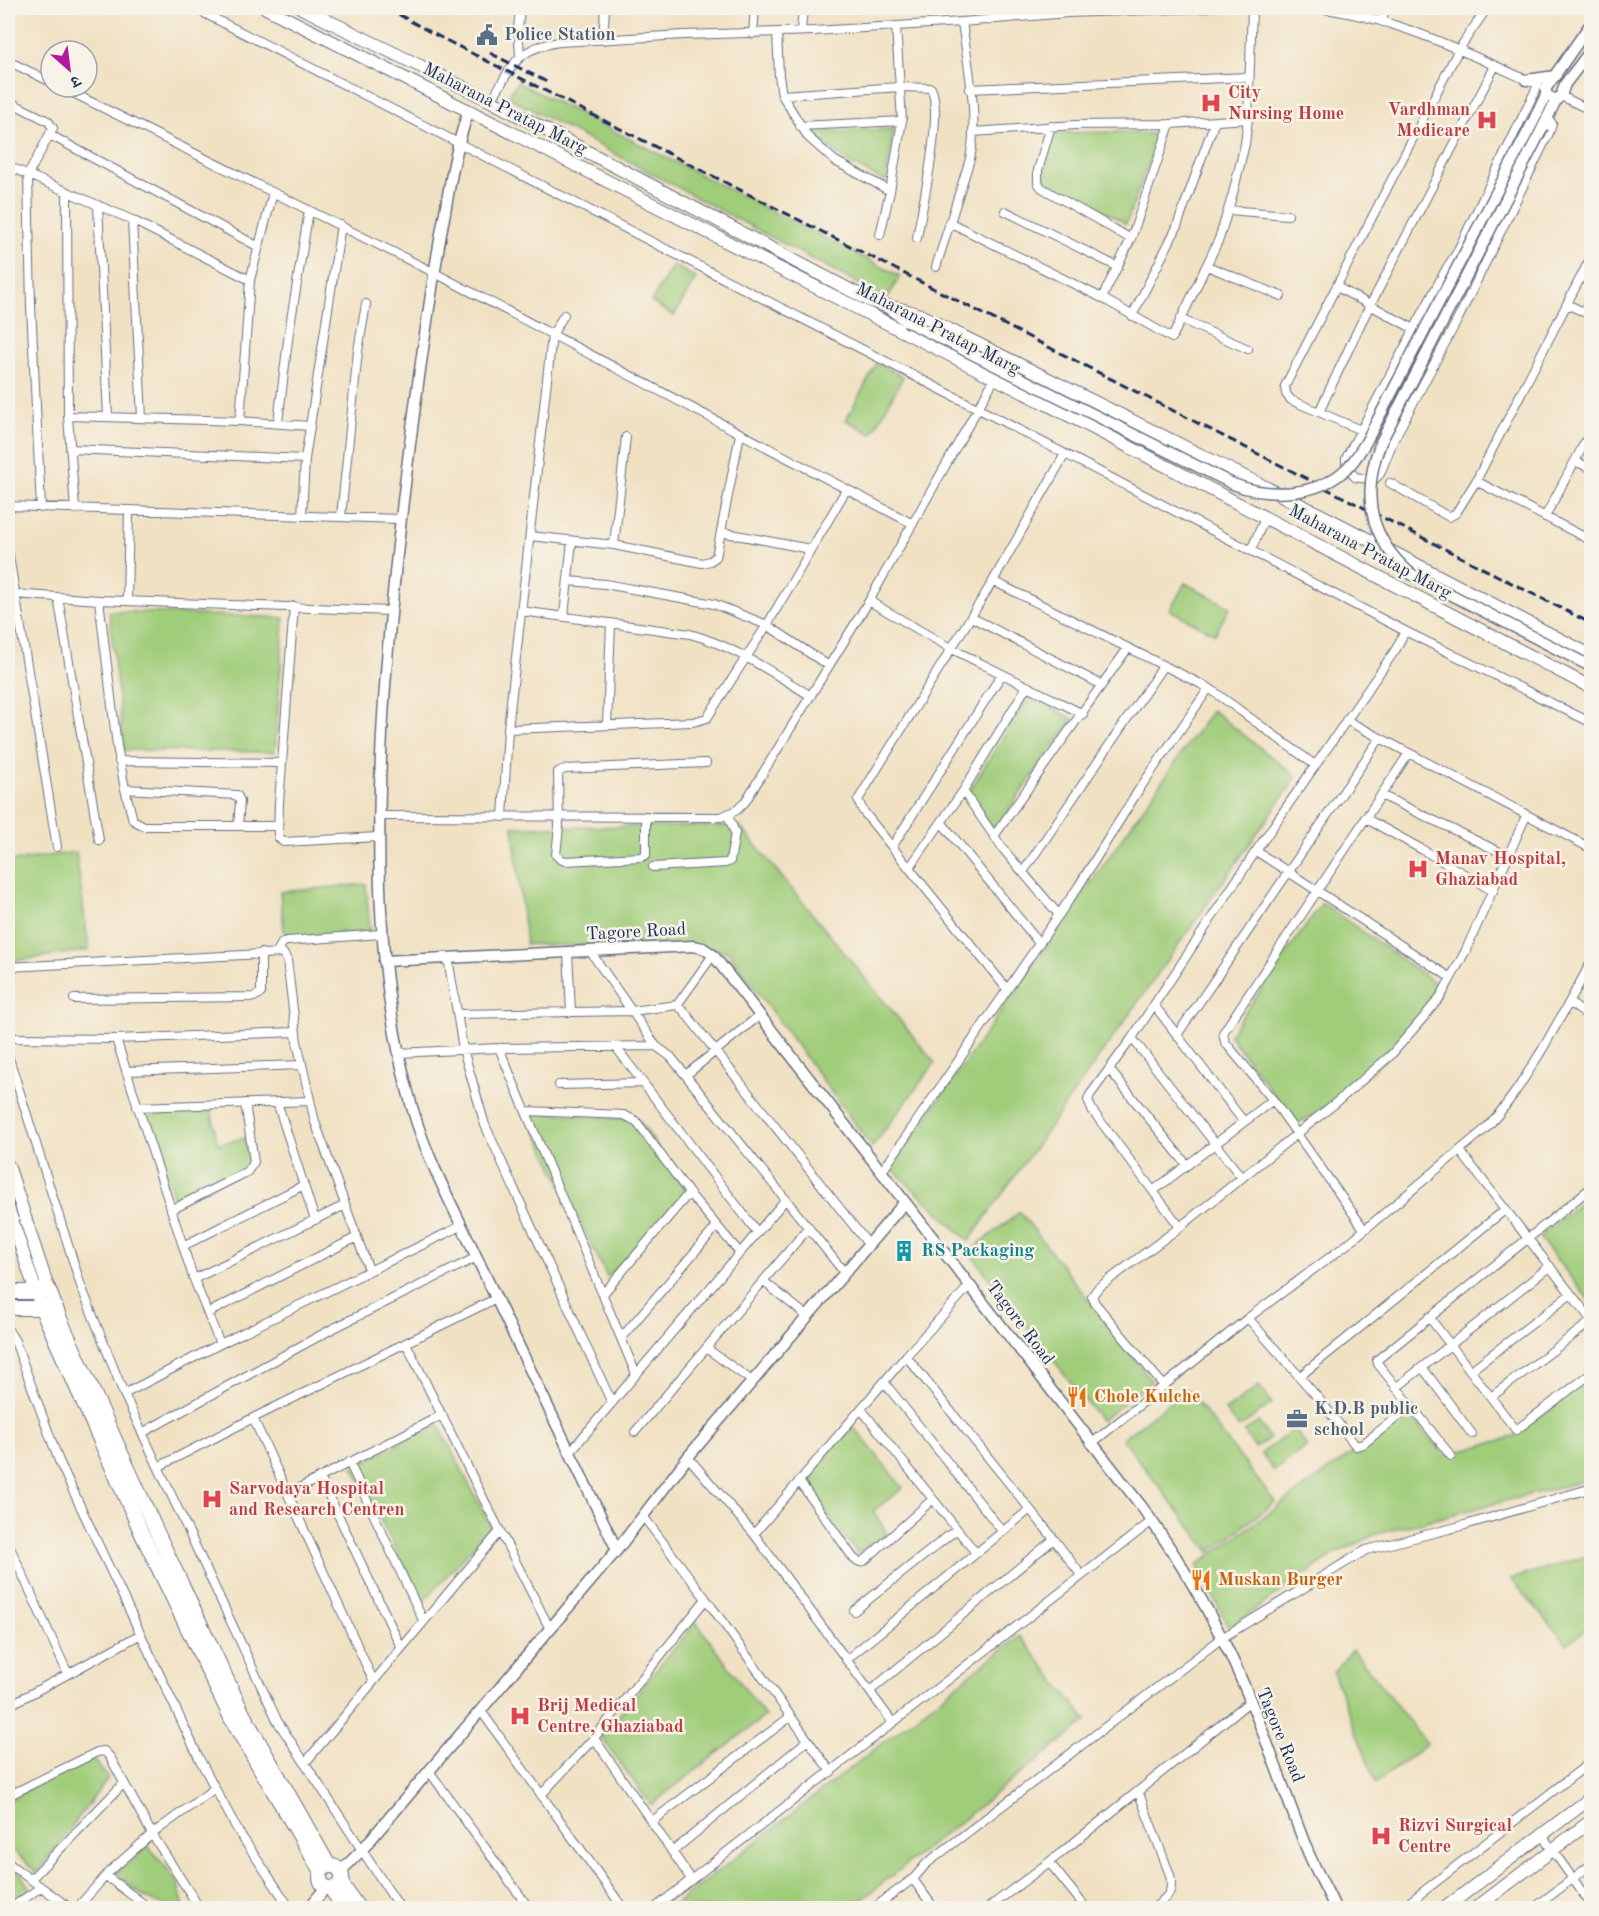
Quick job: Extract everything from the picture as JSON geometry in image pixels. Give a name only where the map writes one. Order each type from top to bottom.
[{"type":"highway","points":[[8,1292],[42,1290],[243,1714],[331,1878],[344,1908]]},
{"type":"highway","points":[[8,1308],[48,1306]]},
{"type":"highway","points":[[331,1878],[358,1908]]},
{"type":"main road","name":"Maharana Pratap Marg","points":[[266,8],[995,378],[1592,688]]},
{"type":"main road","name":"Maharana Pratap Marg","points":[[302,8],[491,102],[869,300],[922,315],[1329,519],[1592,656]]},
{"type":"main road","points":[[360,56],[367,40]]},
{"type":"main road","points":[[596,175],[604,162]]},
{"type":"main road","points":[[714,236],[720,223]]},
{"type":"main road","points":[[1239,505],[1251,480]]},
{"type":"main road","points":[[8,1165],[42,1290]]},
{"type":"main road","points":[[8,1208],[42,1290]]},
{"type":"main road","points":[[1445,1908],[1592,1797]]},
{"type":"main road","points":[[1476,1908],[1592,1820]]},
{"type":"street","points":[[194,8],[977,408],[1405,631],[1592,723]]},
{"type":"street","points":[[520,8],[518,29],[520,55]]},
{"type":"street","points":[[603,40],[605,8]]},
{"type":"street","points":[[753,34],[755,8]]},
{"type":"street","points":[[801,31],[803,8]]},
{"type":"street","points":[[491,102],[520,55],[542,44],[962,22],[1067,10],[1206,8]]},
{"type":"street","points":[[949,222],[1102,298],[1172,338],[1219,239],[1245,144],[1252,8]]},
{"type":"street","points":[[1314,8],[1353,13],[1459,49],[1549,93],[1592,111]]},
{"type":"street","points":[[1383,22],[1384,8]]},
{"type":"street","points":[[1391,444],[1291,400],[1286,394],[1285,386],[1459,49],[1487,8]]},
{"type":"street","points":[[936,267],[970,159],[973,132],[962,22]]},
{"type":"street","points":[[1592,22],[1556,76],[1541,122],[1381,442],[1371,474],[1370,500],[1378,532],[1386,548],[1411,574],[1592,667]]},
{"type":"street","points":[[880,235],[902,121],[896,26]]},
{"type":"street","points":[[777,32],[778,76],[782,95],[800,126],[815,146],[836,161],[890,191]]},
{"type":"street","points":[[1541,122],[1551,121],[1550,128],[1459,317],[1391,444],[1378,478],[1374,480],[1355,477],[1346,465],[1346,458],[1414,328],[1549,93],[1565,84],[1592,49]]},
{"type":"street","points":[[8,61],[39,76]]},
{"type":"street","points":[[1319,412],[1370,306],[1495,66]]},
{"type":"street","points":[[1526,80],[1556,76]]},
{"type":"street","points":[[970,89],[1248,77]]},
{"type":"street","points":[[782,95],[900,87],[927,86],[931,88],[934,97],[932,150],[917,238]]},
{"type":"street","points":[[85,99],[433,272],[913,524]]},
{"type":"street","points":[[8,101],[48,121],[52,128],[28,175],[31,306],[42,508]]},
{"type":"street","points":[[469,110],[458,142],[433,272],[400,519],[386,666],[378,816],[381,934],[399,1053],[411,1106],[424,1144],[495,1299],[616,1550]]},
{"type":"street","points":[[973,132],[1051,126],[1170,124],[1248,119]]},
{"type":"street","points":[[800,126],[902,121]]},
{"type":"street","points":[[1132,316],[1179,222],[1215,121]]},
{"type":"street","points":[[885,306],[906,321],[1233,484],[1264,493],[1282,493],[1312,488],[1330,481],[1348,468],[1366,442],[1541,122]]},
{"type":"street","points":[[1102,298],[1131,240],[1170,124]]},
{"type":"street","points":[[1051,126],[1038,170],[1038,183],[1042,188],[1131,240]]},
{"type":"street","points":[[50,135],[259,247]]},
{"type":"street","points":[[8,165],[132,220],[250,280]]},
{"type":"street","points":[[67,192],[68,416],[75,509]]},
{"type":"street","points":[[240,421],[250,280],[273,193]]},
{"type":"street","points":[[98,205],[108,417]]},
{"type":"street","points":[[278,422],[289,332],[309,210]]},
{"type":"street","points":[[1228,210],[1288,215]]},
{"type":"street","points":[[1005,211],[1118,267]]},
{"type":"street","points":[[132,220],[142,418]]},
{"type":"street","points":[[302,516],[305,459],[341,225]]},
{"type":"street","points":[[1390,483],[1449,517],[1456,513],[1476,481],[1592,255]]},
{"type":"street","points":[[1207,266],[1281,296]]},
{"type":"street","points":[[1337,287],[1414,328]]},
{"type":"street","points":[[1566,303],[1592,316]]},
{"type":"street","points":[[341,517],[358,351],[366,304]]},
{"type":"street","points":[[503,817],[508,729],[552,335],[564,315]]},
{"type":"street","points":[[1180,319],[1248,349]]},
{"type":"street","points":[[378,816],[728,815],[745,802],[830,666],[995,378]]},
{"type":"street","points":[[68,416],[278,422],[310,426]]},
{"type":"street","points":[[1545,517],[1592,429]]},
{"type":"street","points":[[530,536],[615,545],[702,563],[710,561],[716,557],[740,434]]},
{"type":"street","points":[[615,545],[626,437]]},
{"type":"street","points":[[70,449],[305,459]]},
{"type":"street","points":[[1007,989],[863,812],[858,800],[993,581],[1065,454]]},
{"type":"street","points":[[1575,461],[1592,469]]},
{"type":"street","points":[[1476,481],[1592,541]]},
{"type":"street","points":[[508,729],[700,721],[712,711],[767,626],[846,490]]},
{"type":"street","points":[[8,506],[400,519]]},
{"type":"street","points":[[127,601],[129,510]]},
{"type":"street","points":[[1251,550],[1265,518]]},
{"type":"street","points":[[721,532],[810,549]]},
{"type":"street","points":[[564,616],[572,541]]},
{"type":"street","points":[[8,550],[57,847]]},
{"type":"street","points":[[568,580],[714,604],[767,626],[830,666]]},
{"type":"street","points":[[993,581],[1209,688],[1315,765]]},
{"type":"street","points":[[14,594],[99,600],[392,610]]},
{"type":"street","points":[[58,597],[99,840]]},
{"type":"street","points":[[99,600],[119,761],[133,820],[144,826],[278,826]]},
{"type":"street","points":[[869,601],[952,649],[1083,714]]},
{"type":"street","points":[[294,606],[278,837],[283,842],[378,837]]},
{"type":"street","points":[[521,611],[690,634],[714,641],[746,657],[811,696]]},
{"type":"street","points":[[971,617],[1102,686]]},
{"type":"street","points":[[607,725],[611,623]]},
{"type":"street","points":[[1180,1227],[1089,1105],[1090,1095],[1132,1038],[1405,631]]},
{"type":"street","points":[[994,836],[1128,648]]},
{"type":"street","points":[[1023,872],[1163,666]]},
{"type":"street","points":[[892,847],[1002,674]]},
{"type":"street","points":[[909,867],[963,791],[1027,686]]},
{"type":"street","points":[[881,1173],[1059,915],[1138,791],[1209,688]]},
{"type":"street","points":[[1346,720],[1592,849]]},
{"type":"street","points":[[1176,1035],[1380,738]]},
{"type":"street","points":[[1364,1229],[1273,1100],[1225,1042],[1223,1033],[1409,753]]},
{"type":"street","points":[[119,761],[282,763]]},
{"type":"street","points":[[646,816],[646,855],[631,859],[565,861],[556,855],[560,770],[706,763]]},
{"type":"street","points":[[125,789],[237,795],[240,801],[238,826]]},
{"type":"street","points":[[963,791],[994,836],[1059,915]]},
{"type":"street","points":[[1381,795],[1508,856]]},
{"type":"street","points":[[653,867],[730,861],[735,833],[728,815]]},
{"type":"street","points":[[1164,1386],[1095,1303],[1092,1296],[1098,1288],[1298,1135],[1390,1055],[1441,996],[1465,952],[1527,816]]},
{"type":"street","points":[[1365,818],[1423,849],[1492,891]]},
{"type":"street","points":[[942,823],[1039,943]]},
{"type":"street","points":[[1256,850],[1451,978]]},
{"type":"street","points":[[277,952],[282,943],[287,941],[381,934]]},
{"type":"street","name":"Tagore Road","points":[[384,961],[693,946],[703,948],[712,955],[1152,1521],[1190,1581],[1222,1638],[1307,1850],[1335,1908]]},
{"type":"street","points":[[590,951],[656,1046],[671,1056],[844,1272]]},
{"type":"street","points":[[74,999],[254,997],[261,993],[261,952]]},
{"type":"street","points":[[8,967],[261,952],[283,953],[287,960],[295,1032],[315,1122],[369,1270]]},
{"type":"street","points":[[568,952],[571,1012]]},
{"type":"street","points":[[677,1005],[712,955]]},
{"type":"street","points":[[448,958],[463,1049],[490,1138],[612,1403]]},
{"type":"street","points":[[1091,1444],[1248,1318],[1346,1246],[1460,1151],[1503,1111],[1570,1003],[1592,960]]},
{"type":"street","points":[[1570,1003],[1592,1019]]},
{"type":"street","points":[[458,1014],[632,1011],[677,1005],[868,1244]]},
{"type":"street","points":[[1154,1005],[1244,1122]]},
{"type":"street","points":[[686,1075],[760,1015]]},
{"type":"street","points":[[8,1038],[116,1039],[295,1032]]},
{"type":"street","points":[[1132,1038],[1242,1178]]},
{"type":"street","points":[[116,1039],[136,1107],[194,1279],[220,1344]]},
{"type":"street","points":[[615,1046],[757,1232]]},
{"type":"street","points":[[399,1053],[499,1047],[656,1046]]},
{"type":"street","points":[[499,1047],[636,1374]]},
{"type":"street","points":[[8,1054],[81,1286],[124,1394],[278,1722],[400,1908]]},
{"type":"street","points":[[126,1071],[302,1065]]},
{"type":"street","points":[[1109,1069],[1187,1165]]},
{"type":"street","points":[[560,1085],[643,1083]]},
{"type":"street","points":[[1153,1191],[1273,1100]]},
{"type":"street","points":[[136,1107],[310,1101]]},
{"type":"street","points":[[277,1102],[315,1220]]},
{"type":"street","points":[[171,1210],[252,1168],[254,1162],[245,1103]]},
{"type":"street","points":[[526,1111],[631,1117],[689,1193],[740,1253]]},
{"type":"street","points":[[1460,1151],[1591,1321],[1491,1397]]},
{"type":"street","points":[[183,1246],[304,1185]]},
{"type":"street","points":[[1451,1456],[1396,1388],[1377,1360],[1592,1187]]},
{"type":"street","points":[[603,1294],[689,1193]]},
{"type":"street","points":[[570,1452],[786,1199]]},
{"type":"street","points":[[309,1908],[331,1878],[362,1851],[481,1712],[616,1550],[688,1457],[906,1202]]},
{"type":"street","points":[[194,1279],[345,1206]]},
{"type":"street","points":[[1299,1377],[1506,1209]]},
{"type":"street","points":[[124,1394],[220,1344],[461,1226]]},
{"type":"street","points":[[621,1338],[717,1226]]},
{"type":"street","points":[[635,1432],[809,1227]]},
{"type":"street","points":[[208,1313],[357,1237]]},
{"type":"street","points":[[142,1433],[332,1329],[477,1257]]},
{"type":"street","points":[[1396,1388],[1550,1266]]},
{"type":"street","points":[[763,1281],[807,1316]]},
{"type":"street","points":[[754,1534],[969,1285]]},
{"type":"street","points":[[1470,1371],[1571,1294]]},
{"type":"street","points":[[158,1467],[495,1299]]},
{"type":"street","points":[[1429,1317],[1516,1430],[1592,1373]]},
{"type":"street","points":[[1248,1318],[1356,1446],[1363,1444],[1411,1406]]},
{"type":"street","points":[[8,1330],[15,1341],[59,1461],[199,1758],[238,1831],[290,1908]]},
{"type":"street","points":[[406,1342],[550,1629]]},
{"type":"street","points":[[706,1348],[752,1381]]},
{"type":"street","points":[[906,1356],[1081,1575]]},
{"type":"street","points":[[1422,1367],[1472,1434]]},
{"type":"street","points":[[884,1382],[1003,1532]]},
{"type":"street","points":[[861,1409],[976,1553]]},
{"type":"street","points":[[288,1494],[442,1415]]},
{"type":"street","points":[[253,1418],[373,1680]]},
{"type":"street","points":[[688,1457],[754,1534],[893,1723]]},
{"type":"street","points":[[349,1462],[423,1620]]},
{"type":"street","points":[[320,1477],[401,1647]]},
{"type":"street","points":[[799,1481],[854,1558],[860,1562],[864,1561],[933,1499]]},
{"type":"street","points":[[874,1908],[914,1878],[926,1864],[1222,1638],[1366,1550],[1465,1525],[1592,1488]]},
{"type":"street","points":[[846,1660],[1029,1510]]},
{"type":"street","points":[[643,1516],[831,1772]]},
{"type":"street","points":[[655,1908],[1152,1521]]},
{"type":"street","points":[[854,1611],[957,1529]]},
{"type":"street","points":[[305,1763],[500,1531]]},
{"type":"street","points":[[870,1691],[1054,1539]]},
{"type":"street","points":[[8,1543],[68,1674]]},
{"type":"street","points":[[541,1795],[594,1738],[706,1599]]},
{"type":"street","points":[[8,1706],[141,1634]]},
{"type":"street","points":[[988,1908],[1249,1702]]},
{"type":"street","points":[[481,1712],[623,1908]]},
{"type":"street","points":[[651,1822],[790,1717]]},
{"type":"street","points":[[594,1738],[691,1879]]},
{"type":"street","points":[[672,1852],[808,1740]]},
{"type":"street","points":[[8,1796],[97,1752],[104,1751],[110,1757],[152,1834],[195,1901],[196,1908]]},
{"type":"street","points":[[1402,1908],[1592,1761]]},
{"type":"street","points":[[429,1771],[529,1908]]},
{"type":"street","points":[[31,1879],[124,1783]]},
{"type":"street","points":[[76,1908],[106,1876],[152,1834],[215,1788]]},
{"type":"street","points":[[1138,1791],[1170,1875],[1172,1887],[1167,1897],[1154,1908]]},
{"type":"street","points":[[1542,1835],[1592,1906]]},
{"type":"street","points":[[1049,1862],[1086,1908]]},
{"type":"street","points":[[8,1863],[70,1908]]},
{"type":"street","points":[[1534,1908],[1570,1877],[1592,1864]]},
{"type":"street","points":[[106,1876],[149,1908]]},
{"type":"street","points":[[914,1878],[916,1886],[934,1908]]},
{"type":"street","points":[[11,1908],[41,1887]]},
{"type":"green space","points":[[517,82],[900,276],[887,299],[508,97]]},
{"type":"green space","points":[[894,129],[886,182],[846,161],[810,132]]},
{"type":"green space","points":[[1120,132],[1159,135],[1126,224],[1092,203],[1043,183],[1053,133]]},
{"type":"green space","points":[[673,265],[696,278],[674,316],[651,302]]},
{"type":"green space","points":[[877,363],[903,377],[872,434],[846,420]]},
{"type":"green space","points":[[1185,583],[1230,607],[1215,634],[1170,610]]},
{"type":"green space","points":[[109,611],[284,618],[275,752],[124,750]]},
{"type":"green space","points":[[1029,695],[1073,719],[994,831],[968,793]]},
{"type":"green space","points":[[1212,710],[1297,777],[969,1241],[891,1168]]},
{"type":"green space","points":[[740,826],[935,1063],[872,1147],[727,951],[526,944],[513,827]]},
{"type":"green space","points":[[76,852],[89,950],[8,962],[8,862]]},
{"type":"green space","points":[[366,884],[370,931],[285,939],[280,892]]},
{"type":"green space","points":[[1322,903],[1438,985],[1440,989],[1424,1017],[1391,1055],[1325,1109],[1296,1124],[1229,1035]]},
{"type":"green space","points":[[211,1110],[218,1144],[245,1138],[250,1161],[244,1171],[176,1204],[146,1113]]},
{"type":"green space","points":[[526,1111],[639,1120],[689,1193],[607,1277]]},
{"type":"green space","points":[[1591,1193],[1591,1303],[1539,1237]]},
{"type":"green space","points":[[1020,1212],[1152,1381],[1101,1421],[969,1252]]},
{"type":"green space","points":[[1591,1376],[1591,1479],[1376,1534],[1336,1553],[1229,1628],[1197,1565],[1408,1413],[1445,1455],[1513,1437]]},
{"type":"green space","points":[[1259,1386],[1272,1403],[1239,1428],[1225,1411]]},
{"type":"green space","points":[[1187,1389],[1275,1502],[1210,1552],[1122,1439]]},
{"type":"green space","points":[[1258,1422],[1270,1438],[1255,1448],[1244,1432]]},
{"type":"green space","points":[[438,1424],[491,1527],[423,1602],[353,1467]]},
{"type":"green space","points":[[853,1426],[903,1488],[873,1511],[887,1534],[857,1553],[801,1481]]},
{"type":"green space","points":[[1294,1429],[1307,1446],[1274,1471],[1261,1454]]},
{"type":"green space","points":[[1591,1555],[1591,1625],[1567,1644],[1511,1579]]},
{"type":"green space","points":[[696,1622],[765,1716],[651,1805],[601,1737]]},
{"type":"green space","points":[[1020,1636],[1087,1721],[851,1908],[671,1908]]},
{"type":"green space","points":[[1353,1650],[1427,1744],[1376,1783],[1333,1672]]},
{"type":"green space","points":[[90,1755],[108,1778],[37,1873],[8,1845],[8,1800]]},
{"type":"green space","points":[[148,1846],[177,1880],[184,1908],[164,1905],[147,1898],[116,1874]]},
{"type":"green space","points":[[12,1861],[31,1890],[8,1908],[8,1866]]},
{"type":"railway","points":[[387,8],[1592,624]]},
{"type":"railway","points":[[490,53],[549,83]]},
{"type":"place","name":"Police Station","points":[[487,35]]},
{"type":"place","name":"City Nursing Home","points":[[1211,103]]},
{"type":"place","name":"Vardhman Medicare","points":[[1487,120]]},
{"type":"place","name":"Manav Hospital, Ghaziabad","points":[[1418,869]]},
{"type":"place","name":"RS Packaging","points":[[904,1251]]},
{"type":"place","name":"Chole Kulche","points":[[1077,1397]]},
{"type":"place","name":"K.D.B public school","points":[[1297,1419]]},
{"type":"place","name":"Sarvodaya Hospital and Research Centren","points":[[212,1499]]},
{"type":"place","name":"Muskan Burger","points":[[1201,1580]]},
{"type":"place","name":"Brij Medical Centre, Ghaziabad","points":[[520,1716]]},
{"type":"place","name":"Rizvi Surgical Centre","points":[[1381,1836]]}]
